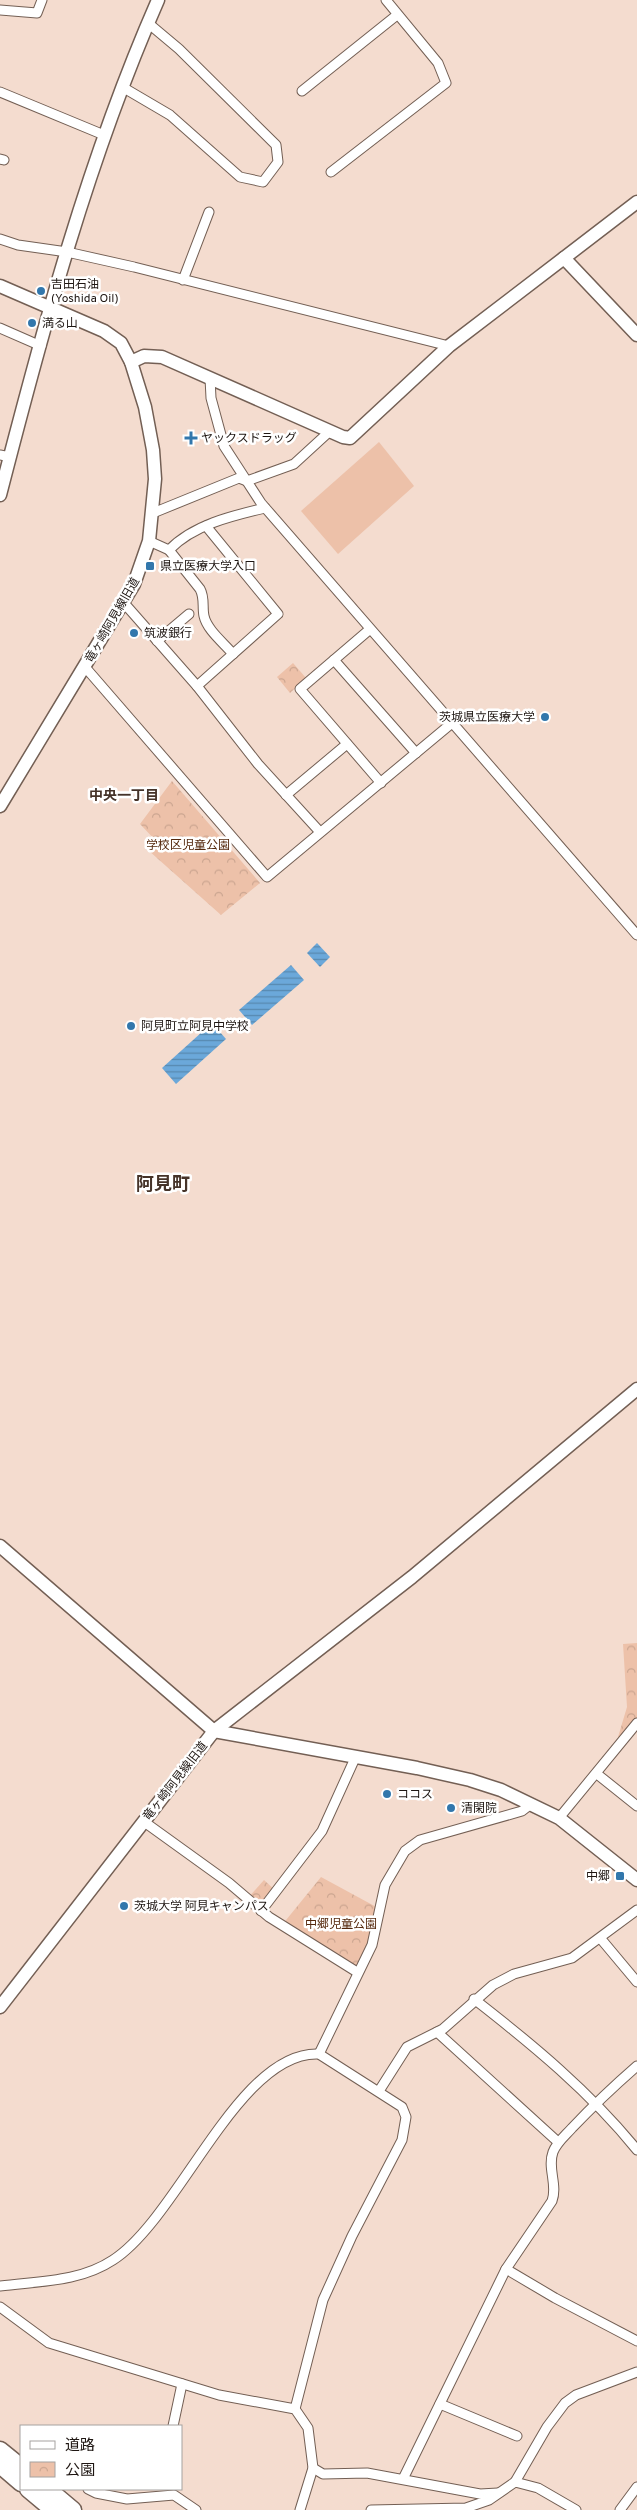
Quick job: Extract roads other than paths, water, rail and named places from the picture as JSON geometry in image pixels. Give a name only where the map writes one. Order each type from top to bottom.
[{"type":"highway","points":[[0,2450],[20,2466]]},
{"type":"highway","points":[[0,2466],[20,2482]]},
{"type":"highway","points":[[29,2490],[53,2510]]},
{"type":"highway","points":[[49,2490],[73,2510]]},
{"type":"street","points":[[0,10],[37,13],[42,0]]},
{"type":"street","points":[[0,496],[5,456],[41,346],[67,252],[104,135],[158,0]]},
{"type":"street","points":[[331,172],[446,82],[438,63],[386,0]]},
{"type":"street","points":[[302,91],[397,15]]},
{"type":"street","points":[[124,88],[170,115],[240,177],[263,182],[278,162],[276,145],[179,49],[148,22]]},
{"type":"street","points":[[0,92],[104,135]]},
{"type":"street","points":[[131,362],[144,356],[162,357],[343,437],[350,438],[400,389],[450,346],[637,202]]},
{"type":"street","points":[[183,280],[209,212]]},
{"type":"street","points":[[0,239],[18,245],[67,252],[450,346]]},
{"type":"street","points":[[564,258],[637,335]]},
{"type":"street","name":"竜ヶ崎阿見線旧道","points":[[0,286],[117,338],[131,362],[145,407],[153,450],[153,513],[149,541],[141,568],[124,603],[0,806]]},
{"type":"street","points":[[0,328],[41,346]]},
{"type":"street","points":[[210,378],[211,398],[220,435],[265,508],[369,630],[637,935]]},
{"type":"street","points":[[153,513],[239,478],[247,481],[294,464],[330,431]]},
{"type":"street","points":[[169,550],[180,539],[206,526],[265,508]]},
{"type":"street","points":[[197,686],[278,614],[206,526]]},
{"type":"street","points":[[149,541],[169,550],[200,589],[203,595],[204,617],[208,625],[233,654]]},
{"type":"street","points":[[124,603],[197,686],[258,764],[320,832]]},
{"type":"street","points":[[157,641],[189,614]]},
{"type":"street","points":[[369,630],[300,689],[380,782]]},
{"type":"street","points":[[334,660],[416,753]]},
{"type":"street","points":[[85,667],[267,877],[452,723]]},
{"type":"street","points":[[286,795],[347,744]]},
{"type":"street","points":[[214,1731],[412,1577],[637,1389]]},
{"type":"street","name":"竜ヶ崎阿見線旧道","points":[[0,1546],[214,1731],[0,2007]]},
{"type":"street","points":[[560,1818],[637,1723]]},
{"type":"street","points":[[214,1731],[356,1756],[470,1780],[531,1804],[560,1818],[637,1880]]},
{"type":"street","points":[[261,1911],[322,1832],[356,1756]]},
{"type":"street","points":[[597,1774],[637,1806]]},
{"type":"street","points":[[319,2054],[357,1972],[372,1945],[384,1885],[405,1851],[420,1840],[522,1811],[531,1804]]},
{"type":"street","points":[[143,1821],[229,1883],[261,1911],[357,1972]]},
{"type":"street","points":[[379,2091],[407,2048],[437,2032],[492,1985],[514,1974],[572,1958],[601,1939],[637,1910]]},
{"type":"street","points":[[601,1939],[637,1982]]},
{"type":"street","points":[[474,1999],[560,2069],[596,2103],[637,2150]]},
{"type":"street","points":[[437,2032],[558,2142]]},
{"type":"street","points":[[0,2286],[87,2274],[114,2260],[155,2221],[216,2132],[256,2084],[274,2069],[305,2054],[319,2054],[402,2107],[406,2117],[402,2140],[352,2236],[323,2300],[295,2409]]},
{"type":"street","points":[[403,2480],[506,2269],[529,2232],[552,2201],[555,2193],[551,2163],[552,2153],[558,2142],[596,2103],[637,2066]]},
{"type":"street","points":[[506,2269],[555,2298],[637,2341]]},
{"type":"street","points":[[0,2307],[49,2343],[219,2395],[295,2409],[308,2428],[313,2468],[300,2510]]},
{"type":"street","points":[[371,2510],[466,2509],[489,2500],[515,2482],[547,2427],[565,2403],[576,2395],[637,2372]]},
{"type":"street","points":[[173,2425],[182,2384]]},
{"type":"street","points":[[440,2404],[517,2436]]},
{"type":"street","points":[[313,2468],[323,2474],[367,2473],[480,2494],[501,2493]]},
{"type":"street","points":[[515,2482],[538,2488],[576,2510]]},
{"type":"street","points":[[620,2510],[637,2487]]},
{"type":"street","points":[[90,2490],[127,2499],[174,2495],[196,2510]]},
{"type":"water","points":[[317,943],[330,957],[320,967],[307,953]]},
{"type":"water","points":[[291,965],[304,980],[252,1025],[239,1010]]},
{"type":"water","points":[[212,1023],[226,1039],[176,1084],[162,1068]]},
{"type":"place","name":"吉田石油 (Yoshida Oil)","points":[[41,291]]},
{"type":"place","name":"満る山","points":[[32,323]]},
{"type":"place","name":"ヤックスドラッグ","points":[[191,438]]},
{"type":"place","name":"県立医療大学入口","points":[[150,566]]},
{"type":"place","name":"筑波銀行","points":[[134,633]]},
{"type":"place","name":"茨城県立医療大学","points":[[545,717]]},
{"type":"place","name":"阿見町立阿見中学校","points":[[131,1026]]},
{"type":"place","name":"ココス","points":[[387,1794]]},
{"type":"place","name":"清閑院","points":[[451,1808]]},
{"type":"place","name":"中郷","points":[[620,1876]]},
{"type":"place","name":"茨城大学 阿見キャンパス","points":[[124,1906]]},
{"type":"district","name":"中央一丁目","points":[[124,795]]},
{"type":"district","name":"阿見町","points":[[163,1184]]},
{"type":"park label","name":"学校区児童公園","points":[[188,845]]},
{"type":"park label","name":"中郷児童公園","points":[[341,1924]]}]
